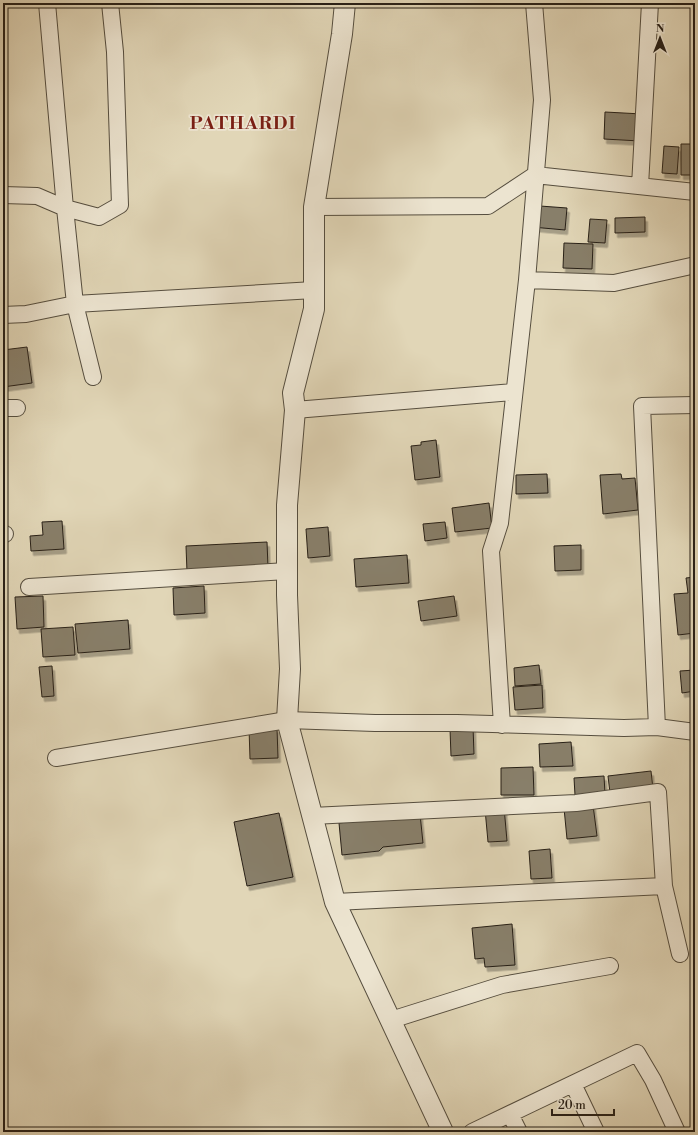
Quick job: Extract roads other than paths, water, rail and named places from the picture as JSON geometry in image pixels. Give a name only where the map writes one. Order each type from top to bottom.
[{"type":"street","points":[[47,3],[75,304],[93,377]]},
{"type":"street","points":[[3,195],[36,196],[65,208],[100,217],[120,205],[115,52],[110,3]]},
{"type":"street","points":[[345,3],[342,34],[314,207],[314,309],[293,393],[295,410],[287,505],[287,571],[290,669],[287,720],[336,902],[443,1132]]},
{"type":"street","points":[[502,725],[491,551],[500,523],[527,280],[542,100],[534,3]]},
{"type":"street","points":[[640,186],[650,3]]},
{"type":"street","points":[[314,207],[488,206],[535,175],[695,192]]},
{"type":"street","points":[[527,280],[614,283],[695,266]]},
{"type":"street","points":[[3,315],[26,314],[75,304],[314,290]]},
{"type":"street","points":[[295,410],[514,392]]},
{"type":"street","points":[[657,727],[642,406],[695,405]]},
{"type":"street","points":[[29,587],[287,571]]},
{"type":"street","points":[[56,758],[287,720],[616,728],[657,727],[695,732]]},
{"type":"street","points":[[312,816],[576,802],[658,792],[664,886],[680,954]]},
{"type":"street","points":[[336,902],[664,886]]},
{"type":"street","points":[[391,1020],[502,985],[610,966]]},
{"type":"street","points":[[472,1132],[637,1054],[653,1080],[677,1132]]},
{"type":"street","points":[[572,1084],[596,1132]]},
{"type":"street","points":[[510,1114],[519,1132]]},
{"type":"district","name":"PATHARDI","points":[[243,123]]}]
